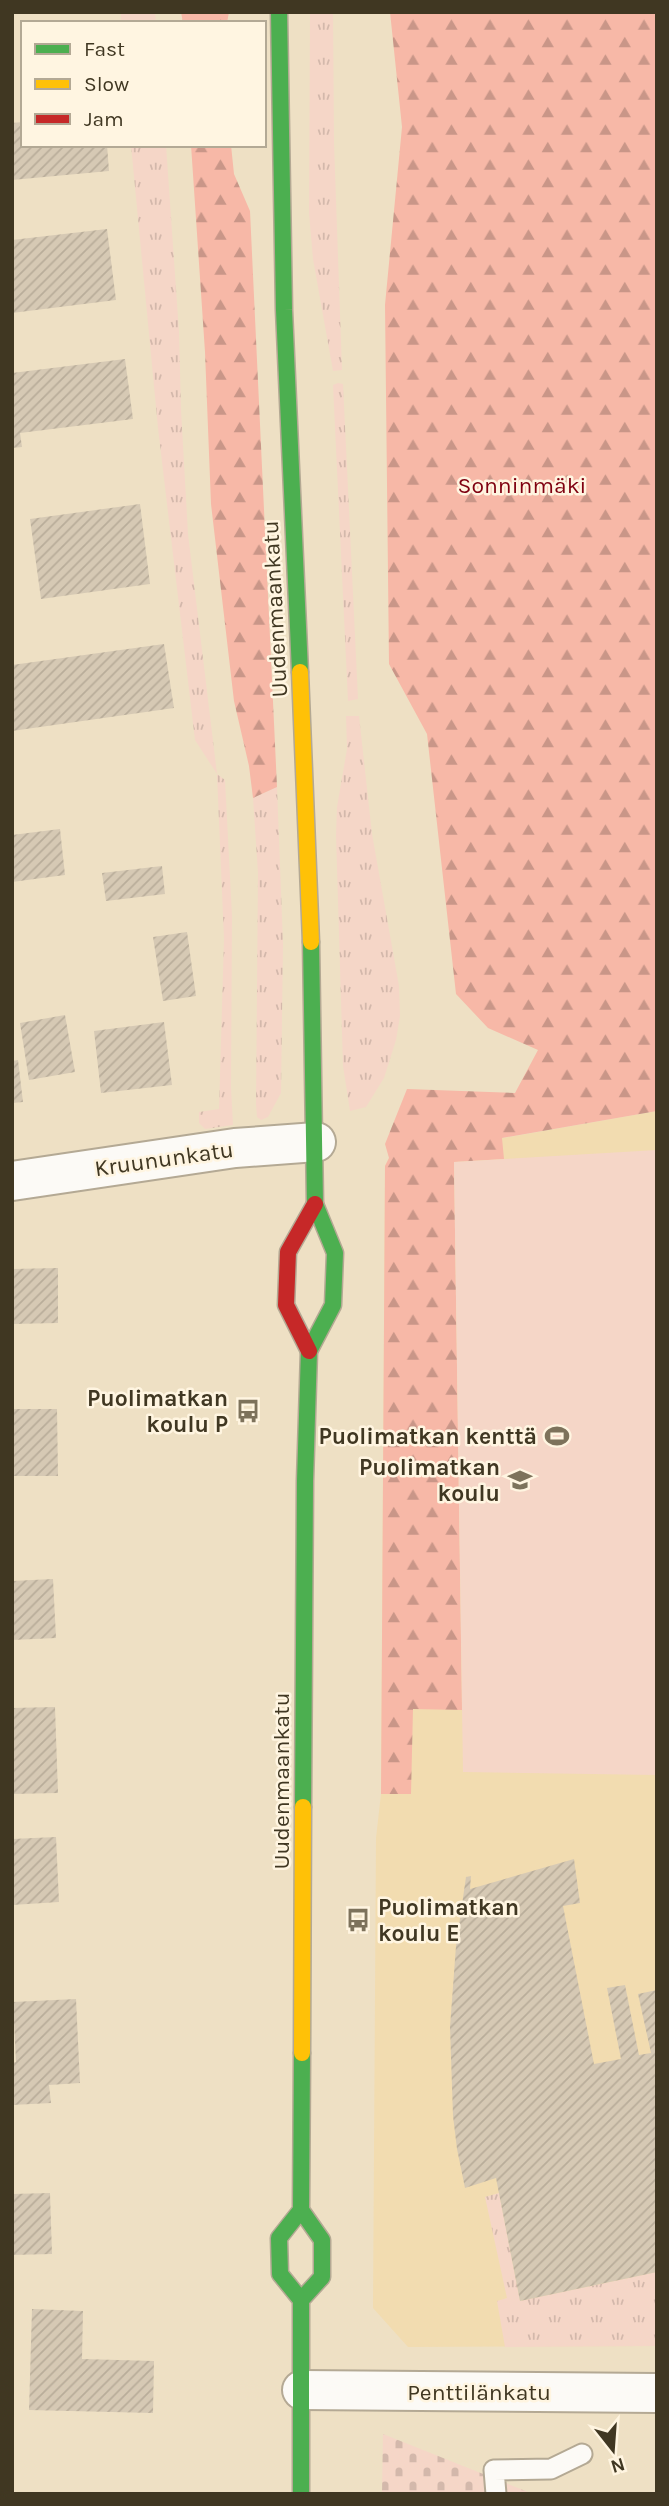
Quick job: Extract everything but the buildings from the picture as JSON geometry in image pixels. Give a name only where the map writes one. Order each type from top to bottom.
[{"type":"main road","name":"Uudenmaankatu","points":[[279,12],[278,157],[282,279],[309,819],[315,1204],[335,1253],[333,1306],[309,1351],[305,1495],[301,2210]]},
{"type":"main road","name":"Uudenmaankatu","points":[[309,1351],[286,1305],[288,1252],[315,1204]]},
{"type":"main road","points":[[301,2301],[322,2277],[322,2240],[301,2210],[279,2238],[280,2274],[301,2301],[301,2494]]},
{"type":"street","name":"Kruununkatu","points":[[12,1181],[235,1149],[316,1142]]},
{"type":"street","name":"Penttilänkatu","points":[[302,2390],[657,2393]]},
{"type":"lane","points":[[496,2494],[494,2470],[551,2469],[582,2454]]},
{"type":"shaded area","name":"Puolimatkan koulu","points":[[657,1111],[657,2346],[408,2347],[373,2308],[376,1838],[381,1794],[385,1166],[389,1158]]},
{"type":"green space","points":[[121,12],[155,12],[156,21],[121,21]]},
{"type":"green space","points":[[181,12],[229,12],[227,21],[183,21]]},
{"type":"green space","points":[[310,12],[333,12],[334,143],[342,370],[333,371],[313,259],[309,213]]},
{"type":"green space","name":"Sonninmäki","points":[[390,12],[657,12],[657,1111],[502,1138],[504,1159],[454,1162],[462,1710],[413,1709],[411,1794],[381,1794],[385,1166],[389,1158],[385,1144],[407,1089],[515,1093],[538,1050],[488,1028],[456,994],[427,734],[389,664],[385,305],[402,127]]},
{"type":"green space","points":[[131,147],[166,147],[179,332],[188,534],[217,774],[195,740],[158,428]]},
{"type":"green space","points":[[191,147],[231,147],[234,174],[250,211],[277,787],[253,798],[249,766],[234,701],[211,504],[205,352]]},
{"type":"green space","points":[[343,384],[358,699],[348,701],[333,385]]},
{"type":"green space","points":[[346,716],[359,716],[372,834],[399,986],[400,1016],[396,1040],[384,1078],[366,1107],[350,1111],[343,1066],[336,835],[337,807],[347,749]]},
{"type":"green space","points":[[217,774],[225,780],[232,916],[233,1125],[205,1129],[199,1123],[199,1112],[219,1109],[224,939]]},
{"type":"green space","points":[[277,787],[283,944],[281,1093],[268,1117],[261,1120],[257,1117],[256,1104],[258,873],[253,798]]},
{"type":"green space","name":"Puolimatkan kenttä","points":[[657,1150],[657,1775],[463,1772],[454,1162]]},
{"type":"green space","points":[[499,2193],[520,2301],[657,2272],[657,2346],[505,2347],[497,2301],[507,2298],[485,2197]]},
{"type":"green space","points":[[383,2434],[533,2494],[382,2494]]},
{"type":"traffic: fast","points":[[279,12],[284,310],[300,672]]},
{"type":"traffic: fast","points":[[303,1807],[305,1481],[309,1351],[333,1305],[335,1253],[315,1204],[311,942]]},
{"type":"traffic: fast","points":[[301,2300],[322,2277],[322,2240],[301,2210],[302,2053]]},
{"type":"traffic: fast","points":[[301,2210],[279,2238],[280,2274],[301,2300],[301,2494]]},
{"type":"traffic: slow","points":[[300,672],[311,942]]},
{"type":"traffic: slow","points":[[302,2053],[303,1807]]},
{"type":"traffic: jam","points":[[309,1351],[286,1305],[288,1252],[315,1204]]},
{"type":"place","name":"Puolimatkan koulu P","points":[[248,1411]]},
{"type":"place","name":"Puolimatkan kenttä","points":[[557,1436]]},
{"type":"place","name":"Puolimatkan koulu","points":[[520,1480]]},
{"type":"place","name":"Puolimatkan koulu E","points":[[358,1920]]}]
